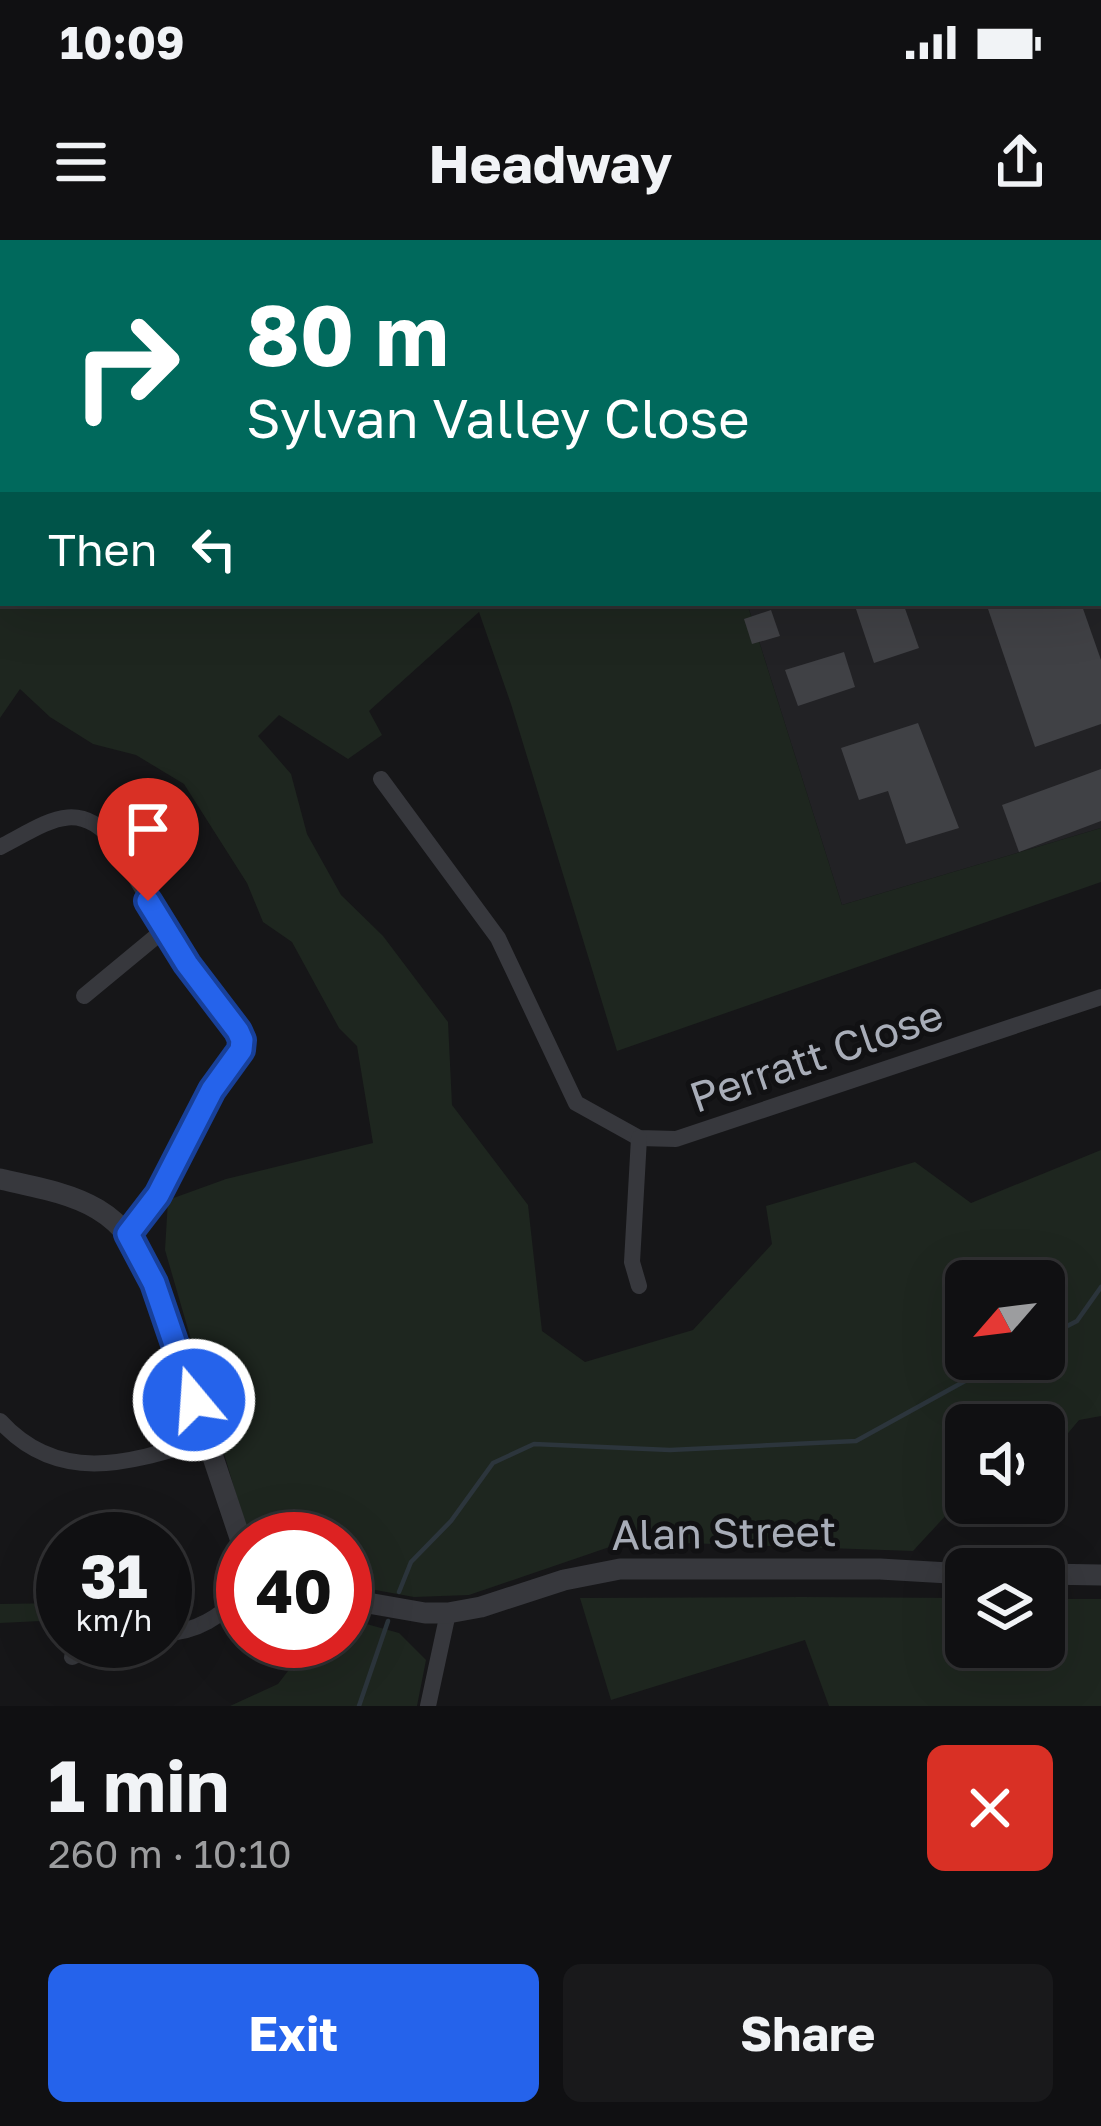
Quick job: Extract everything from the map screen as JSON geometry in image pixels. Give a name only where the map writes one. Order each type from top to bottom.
[{"type":"street","name":"Perratt Close","points":[[381,779],[498,938],[576,1103],[639,1138],[676,1139],[1101,997]]},
{"type":"street","points":[[0,847],[63,817],[96,822],[115,843],[187,964],[242,1040],[241,1050],[212,1090],[158,1195],[128,1234]]},
{"type":"street","points":[[84,996],[165,929]]},
{"type":"street","points":[[639,1138],[632,1262],[639,1286]]},
{"type":"street","points":[[0,1179],[87,1202],[128,1234],[154,1283],[232,1512]]},
{"type":"street","points":[[0,1421],[17,1439],[51,1459],[92,1465],[138,1459],[207,1439]]},
{"type":"street","name":"Alan Street","points":[[372,1604],[448,1613],[564,1580],[620,1570],[945,1573]]},
{"type":"street","points":[[1065,1574],[1101,1575]]},
{"type":"street","points":[[428,1706],[448,1613]]},
{"type":"shaded area","points":[[0,606],[748,606],[842,905],[1101,828],[1101,882],[617,1051],[479,612],[369,711],[382,735],[348,759],[279,715],[258,736],[291,774],[307,834],[341,895],[383,936],[448,1022],[452,1105],[528,1205],[542,1331],[585,1362],[693,1330],[772,1244],[766,1206],[915,1162],[971,1203],[1101,1150],[1101,1416],[1079,1420],[1065,1437],[1065,1404],[945,1404],[945,1516],[913,1551],[627,1541],[469,1595],[414,1597],[372,1589],[372,1512],[241,1512],[165,1250],[168,1200],[226,1179],[373,1143],[357,1046],[339,1028],[292,942],[263,922],[247,883],[184,784],[136,755],[93,744],[50,717],[20,689],[0,718]]},
{"type":"shaded area","points":[[748,606],[1101,606],[1101,828],[842,905]]},
{"type":"shaded area","points":[[580,1598],[945,1598],[945,1668],[1065,1668],[1065,1599],[1101,1599],[1101,1706],[829,1706],[805,1640],[611,1700]]},
{"type":"shaded area","points":[[36,1603],[36,1621],[0,1623],[0,1604]]},
{"type":"shaded area","points":[[372,1626],[399,1633],[426,1660],[417,1706],[230,1706],[278,1684],[290,1668],[372,1668]]},
{"type":"building","points":[[855,606],[904,606],[919,648],[874,663]]},
{"type":"building","points":[[987,606],[1082,606],[1101,660],[1101,724],[1035,747]]},
{"type":"building","points":[[771,610],[780,636],[752,644],[744,619]]},
{"type":"building","points":[[844,652],[855,687],[798,706],[785,670]]},
{"type":"building","points":[[918,723],[959,828],[906,844],[888,791],[859,800],[841,748]]},
{"type":"building","points":[[1101,769],[1101,821],[1019,852],[1002,805]]},
{"type":"waterway","points":[[1065,1327],[1077,1321],[1101,1287]]},
{"type":"waterway","points":[[399,1592],[411,1562],[451,1521],[493,1463],[534,1444],[670,1450],[856,1441],[967,1380]]},
{"type":"waterway","points":[[359,1706],[388,1621]]},
{"type":"route","points":[[148,901],[242,1040],[241,1050],[212,1090],[158,1195],[128,1234],[154,1283],[194,1400]]}]
